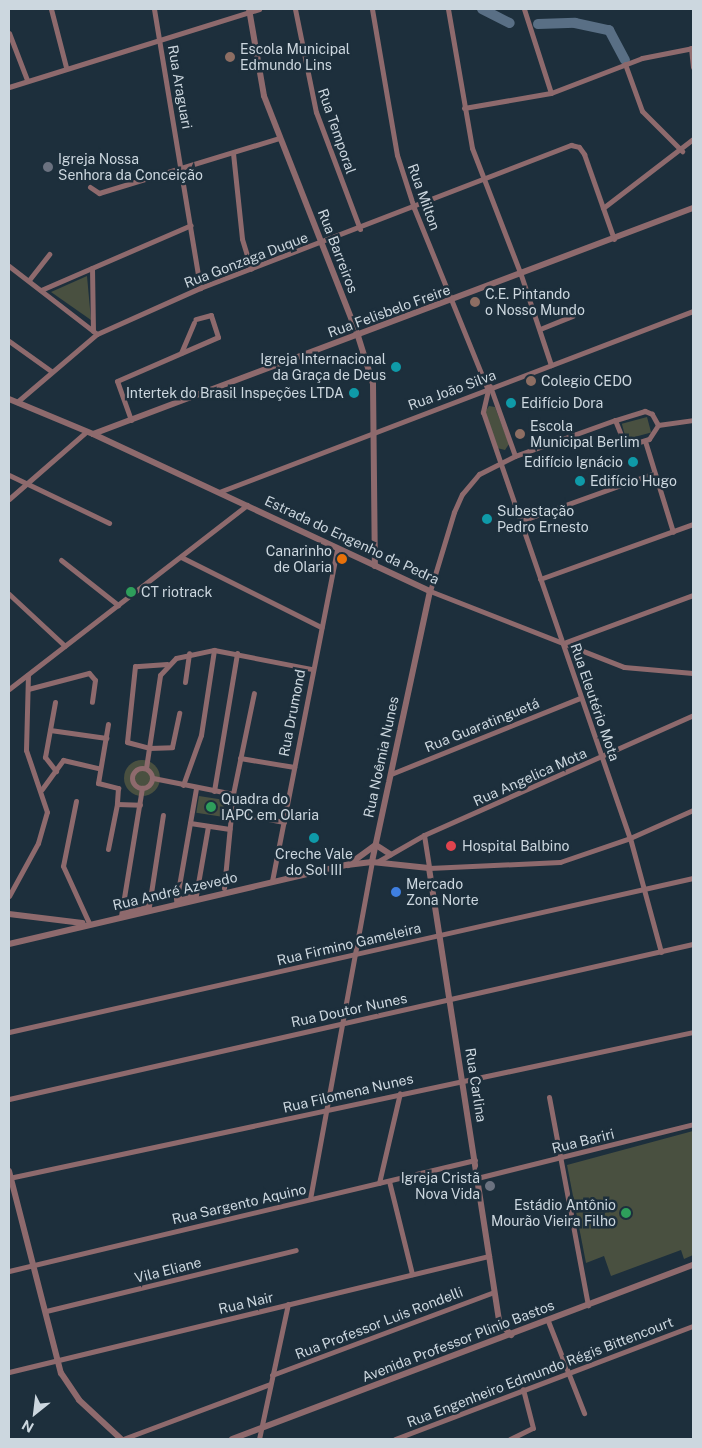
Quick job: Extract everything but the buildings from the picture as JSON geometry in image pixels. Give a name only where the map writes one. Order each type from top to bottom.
[{"type":"street","points":[[51,9],[66,67]]},
{"type":"street","name":"Rua Araguari","points":[[154,9],[182,168],[200,288]]},
{"type":"street","points":[[9,87],[66,67],[249,10],[259,9]]},
{"type":"street","name":"Rua Temporal","points":[[295,9],[316,112],[360,229]]},
{"type":"street","name":"Rua Milton","points":[[372,9],[396,148],[414,208],[488,387],[499,406],[515,456]]},
{"type":"street","points":[[448,9],[464,108],[483,180],[521,275],[551,365]]},
{"type":"street","points":[[524,9],[551,93]]},
{"type":"street","name":"Rua Barreiros","points":[[249,10],[259,76],[279,138],[358,336],[372,384],[375,566]]},
{"type":"street","points":[[9,33],[27,80]]},
{"type":"street","points":[[464,108],[551,93],[659,53],[692,48],[693,67]]},
{"type":"street","points":[[625,64],[642,111],[682,150]]},
{"type":"street","points":[[90,187],[99,193],[279,138]]},
{"type":"street","points":[[614,239],[603,208],[682,150],[693,139]]},
{"type":"street","name":"Rua Gonzaga Duque","points":[[17,402],[95,332],[200,288],[322,244],[571,145],[579,147],[584,154],[603,208]]},
{"type":"street","points":[[233,153],[242,239],[251,270]]},
{"type":"street","name":"Rua Felisbelo Freire","points":[[90,433],[131,420],[452,301],[693,208]]},
{"type":"street","points":[[42,290],[191,224]]},
{"type":"street","points":[[29,280],[49,254]]},
{"type":"street","points":[[9,266],[95,332]]},
{"type":"street","points":[[92,268],[95,332]]},
{"type":"street","name":"Rua João Silva","points":[[219,492],[488,387],[693,311]]},
{"type":"street","points":[[131,420],[117,381],[181,353],[219,335],[211,315],[195,321],[181,353]]},
{"type":"street","points":[[540,329],[573,316]]},
{"type":"street","points":[[9,341],[52,371]]},
{"type":"street","name":"Rua Eleutério Mota","points":[[488,387],[483,412],[563,641],[580,698],[630,838],[661,952]]},
{"type":"street","name":"Estrada do Engenho da Pedra","points":[[9,399],[90,433],[430,591],[563,641],[624,667],[693,672]]},
{"type":"street","points":[[486,404],[499,406]]},
{"type":"street","name":"Rua Noêmia Nunes","points":[[310,1199],[324,1110],[357,952],[376,845],[430,591],[462,494],[479,474],[501,461],[615,420],[645,411],[656,418],[658,425]]},
{"type":"street","points":[[615,420],[627,443],[645,441],[658,425],[693,420]]},
{"type":"street","points":[[9,499],[90,433]]},
{"type":"street","points":[[645,441],[673,532]]},
{"type":"street","points":[[521,521],[654,473]]},
{"type":"street","points":[[9,475],[109,523]]},
{"type":"street","points":[[9,690],[247,505]]},
{"type":"street","points":[[540,579],[693,524]]},
{"type":"street","name":"Rua Drumond","points":[[272,881],[337,549]]},
{"type":"street","points":[[181,557],[321,627]]},
{"type":"street","points":[[61,560],[118,605]]},
{"type":"street","points":[[9,594],[65,646]]},
{"type":"street","points":[[563,641],[693,595]]},
{"type":"street","points":[[179,712],[172,747],[149,748],[127,742],[133,674],[136,665],[167,664],[189,653],[214,650],[312,669]]},
{"type":"street","points":[[183,785],[201,735],[214,650]]},
{"type":"street","points":[[184,682],[189,653]]},
{"type":"street","points":[[214,791],[237,653]]},
{"type":"street","points":[[167,664],[158,682],[146,768],[153,778],[233,794]]},
{"type":"street","points":[[28,689],[89,673],[95,680],[92,702]]},
{"type":"street","points":[[9,896],[43,830],[47,812],[42,789],[26,750],[28,675]]},
{"type":"street","points":[[224,888],[233,794],[254,693]]},
{"type":"street","name":"Rua Guaratinguetá","points":[[391,774],[580,698]]},
{"type":"street","points":[[55,702],[45,760],[56,770]]},
{"type":"street","name":"Rua Angelica Mota","points":[[374,862],[424,835],[693,715]]},
{"type":"street","points":[[108,724],[98,783],[118,788],[117,804],[108,849]]},
{"type":"street","points":[[50,730],[106,738]]},
{"type":"street","points":[[240,758],[294,767]]},
{"type":"street","points":[[42,789],[63,760],[98,768]]},
{"type":"street","points":[[146,768],[136,769],[132,776],[136,786],[142,788],[150,785],[153,778]]},
{"type":"street","points":[[142,788],[122,914],[149,906],[163,815]]},
{"type":"street","points":[[196,788],[176,901],[196,895],[208,826]]},
{"type":"street","points":[[76,801],[63,866],[88,924]]},
{"type":"street","points":[[117,804],[140,805]]},
{"type":"street","points":[[429,868],[560,862],[630,838],[693,810]]},
{"type":"street","points":[[231,812],[284,822]]},
{"type":"street","points":[[190,823],[230,829]]},
{"type":"street","name":"Rua Carlina","points":[[424,835],[499,1322],[511,1335]]},
{"type":"street","points":[[376,845],[390,854]]},
{"type":"street","name":"Rua André Azevedo","points":[[347,866],[376,845]]},
{"type":"street","name":"Rua André Azevedo","points":[[9,944],[176,901],[347,866],[374,862],[429,868]]},
{"type":"street","name":"Rua Firmino Gameleira","points":[[9,1032],[357,952],[693,878]]},
{"type":"street","points":[[9,914],[88,924]]},
{"type":"street","name":"Rua Doutor Nunes","points":[[9,1098],[693,944]]},
{"type":"street","name":"Rua Filomena Nunes","points":[[10,1178],[462,1079],[693,1032]]},
{"type":"street","points":[[379,1183],[400,1093]]},
{"type":"street","points":[[549,1097],[588,1305]]},
{"type":"street","name":"Rua Bariri","points":[[478,1178],[693,1124]]},
{"type":"street","name":"Rua Sargento Aquino","points":[[9,1271],[475,1160]]},
{"type":"street","points":[[9,1170],[58,1359],[72,1392],[122,1439],[270,1384]]},
{"type":"street","points":[[389,1180],[412,1274]]},
{"type":"street","name":"Vila Eliane","points":[[46,1311],[296,1250]]},
{"type":"street","name":"Rua Nair","points":[[9,1372],[489,1256]]},
{"type":"street","name":"Avenida Professor Plinio Bastos","points":[[232,1439],[693,1265]]},
{"type":"street","name":"Rua Professor Luis Rondelli","points":[[272,1374],[494,1292]]},
{"type":"street","name":"Rua Professor Luis Rondelli","points":[[259,1439],[288,1304]]},
{"type":"street","points":[[548,1321],[584,1413]]},
{"type":"street","name":"Rua Engenheiro Edmundo Régis Bittencourt","points":[[394,1439],[693,1326]]},
{"type":"street","points":[[510,1439],[533,1428],[523,1390]]},
{"type":"green space","points":[[87,276],[91,320],[51,292]]},
{"type":"green space","points":[[489,406],[495,407],[509,444],[505,450],[497,448],[485,412]]},
{"type":"green space","points":[[647,417],[651,432],[626,439],[622,424]]},
{"type":"green space","points":[[142,760],[149,761],[155,765],[159,771],[159,785],[155,791],[149,795],[142,796],[135,795],[129,791],[125,785],[124,778],[125,771],[129,765],[135,761]]},
{"type":"green space","name":"Quadra do IAPC em Olaria","points":[[199,796],[225,800],[222,817],[196,813]]},
{"type":"green space","name":"Estádio Antônio Mourão Vieira Filho","points":[[693,1131],[693,1255],[684,1259],[681,1250],[611,1276],[604,1256],[586,1263],[567,1165]]},
{"type":"waterway","points":[[482,9],[510,23]]},
{"type":"waterway","points":[[538,24],[575,23],[609,30],[625,60]]},
{"type":"place","name":"Escola Municipal Edmundo Lins","points":[[230,57]]},
{"type":"place","name":"Igreja Nossa Senhora da Conceição","points":[[48,167]]},
{"type":"place","name":"C.E. Pintando o Nosso Mundo","points":[[475,302]]},
{"type":"place","name":"Igreja Internacional da Graça de Deus","points":[[396,367]]},
{"type":"place","name":"Colegio CEDO","points":[[531,381]]},
{"type":"place","name":"Intertek do Brasil Inspeções LTDA","points":[[354,393]]},
{"type":"place","name":"Edifício Dora","points":[[511,403]]},
{"type":"place","name":"Escola Municipal Berlim","points":[[520,434]]},
{"type":"place","name":"Edifício Ignácio","points":[[633,462]]},
{"type":"place","name":"Edifício Hugo","points":[[580,481]]},
{"type":"place","name":"Subestação Pedro Ernesto","points":[[487,519]]},
{"type":"place","name":"Canarinho de Olaria","points":[[342,559]]},
{"type":"place","name":"CT riotrack","points":[[131,592]]},
{"type":"place","name":"Quadra do IAPC em Olaria","points":[[211,807]]},
{"type":"place","name":"Creche Vale do Sol III","points":[[314,838]]},
{"type":"place","name":"Hospital Balbino","points":[[451,846]]},
{"type":"place","name":"Mercado Zona Norte","points":[[396,892]]},
{"type":"place","name":"Igreja Cristã Nova Vida","points":[[490,1186]]},
{"type":"place","name":"Estádio Antônio Mourão Vieira Filho","points":[[626,1213]]}]
